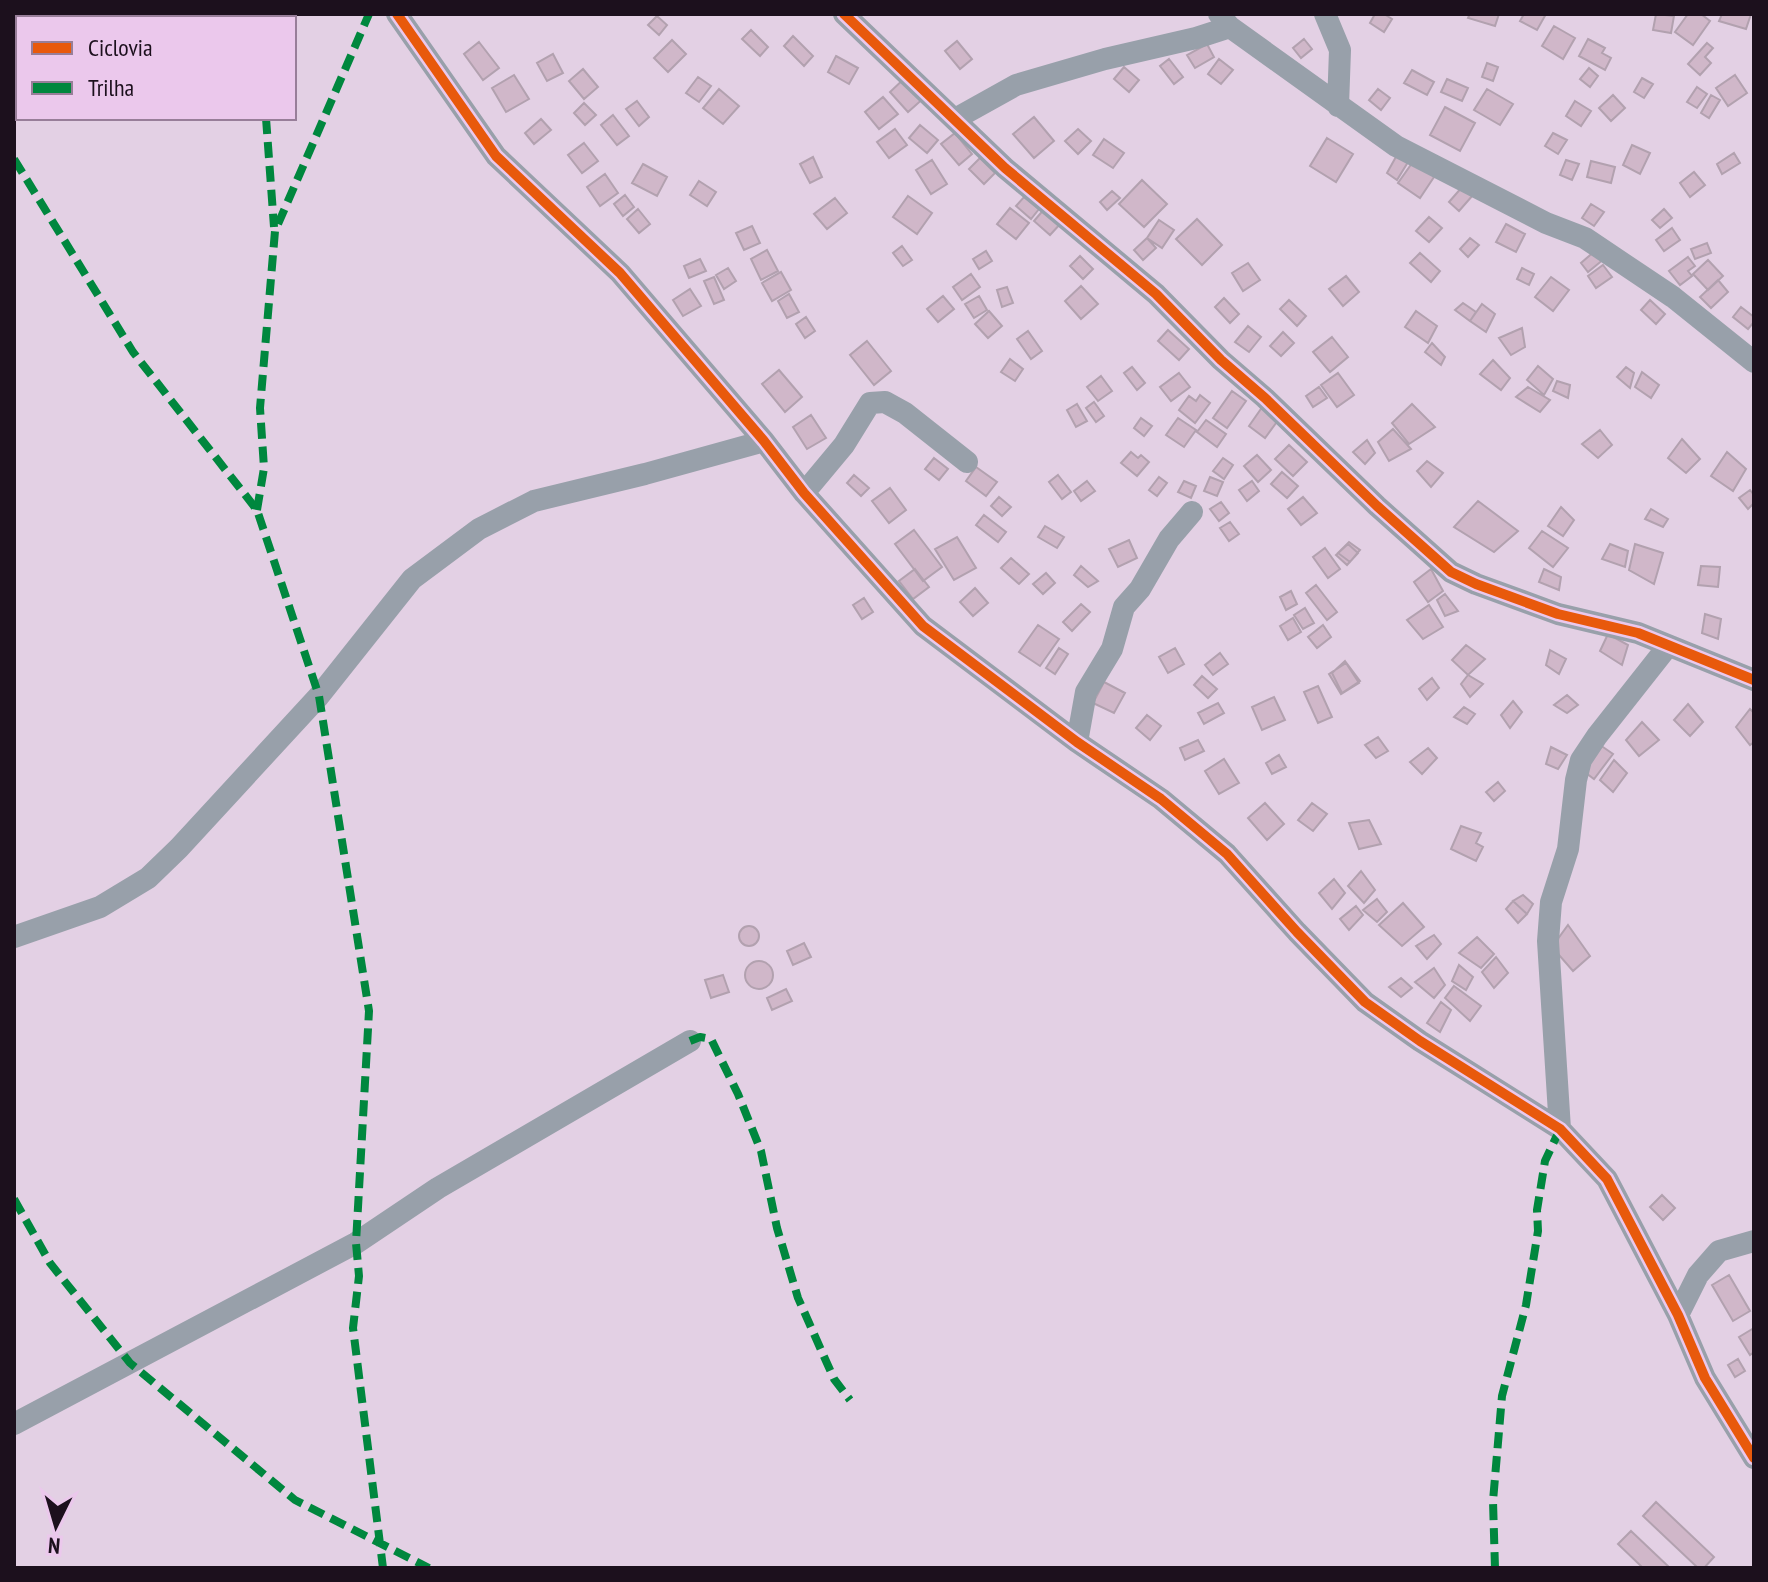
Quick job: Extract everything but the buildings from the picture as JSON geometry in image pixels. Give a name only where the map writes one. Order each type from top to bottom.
[{"type":"street","points":[[397,14],[496,156],[620,273],[764,441],[804,493],[923,626],[1077,742],[1161,799],[1227,854],[1365,1002],[1420,1041],[1560,1129],[1607,1179],[1678,1315],[1705,1378],[1754,1458]]},
{"type":"street","points":[[844,14],[1005,168],[1156,294],[1221,360],[1451,572],[1558,614],[1638,633],[1754,680]]},
{"type":"street","points":[[1325,14],[1340,50],[1338,106]]},
{"type":"street","points":[[955,119],[1016,85],[1105,59],[1196,38],[1225,21],[1396,146],[1546,223],[1585,238],[1673,297],[1754,362]]},
{"type":"street","points":[[804,493],[844,445],[870,403],[885,402],[905,413],[967,462]]},
{"type":"street","points":[[14,937],[100,907],[148,878],[319,696],[412,579],[479,529],[534,501],[764,441]]},
{"type":"street","points":[[1077,742],[1086,692],[1112,649],[1124,607],[1140,589],[1169,539],[1192,512]]},
{"type":"street","points":[[1560,1129],[1548,941],[1551,902],[1568,849],[1576,780],[1581,760],[1597,736],[1668,646]]},
{"type":"street","points":[[14,1424],[356,1243],[438,1188],[690,1041]]},
{"type":"street","points":[[1678,1315],[1698,1275],[1719,1251],[1754,1241]]},
{"type":"marked path","points":[[257,510],[264,468],[260,408],[275,231],[369,14]]},
{"type":"marked path","points":[[266,120],[274,227]]},
{"type":"marked path","points":[[14,159],[133,352],[257,510],[319,696],[369,1011],[356,1243],[359,1276],[353,1328],[383,1568]]},
{"type":"marked path","points":[[690,1041],[700,1037],[711,1039],[738,1094],[761,1151],[777,1228],[798,1298],[834,1379],[850,1400]]},
{"type":"marked path","points":[[1495,1568],[1493,1501],[1502,1396],[1526,1305],[1545,1161],[1560,1129]]},
{"type":"marked path","points":[[14,1199],[50,1263],[130,1363],[295,1500],[429,1568]]},
{"type":"cycle path","points":[[397,14],[496,156],[620,273],[764,441],[804,493],[923,626],[1077,742],[1161,799],[1227,854],[1365,1002],[1420,1041],[1560,1129],[1607,1179],[1678,1315],[1705,1378],[1754,1458]]},
{"type":"cycle path","points":[[844,14],[1005,168],[1156,294],[1221,360],[1451,572],[1558,614],[1638,633],[1754,680]]}]
